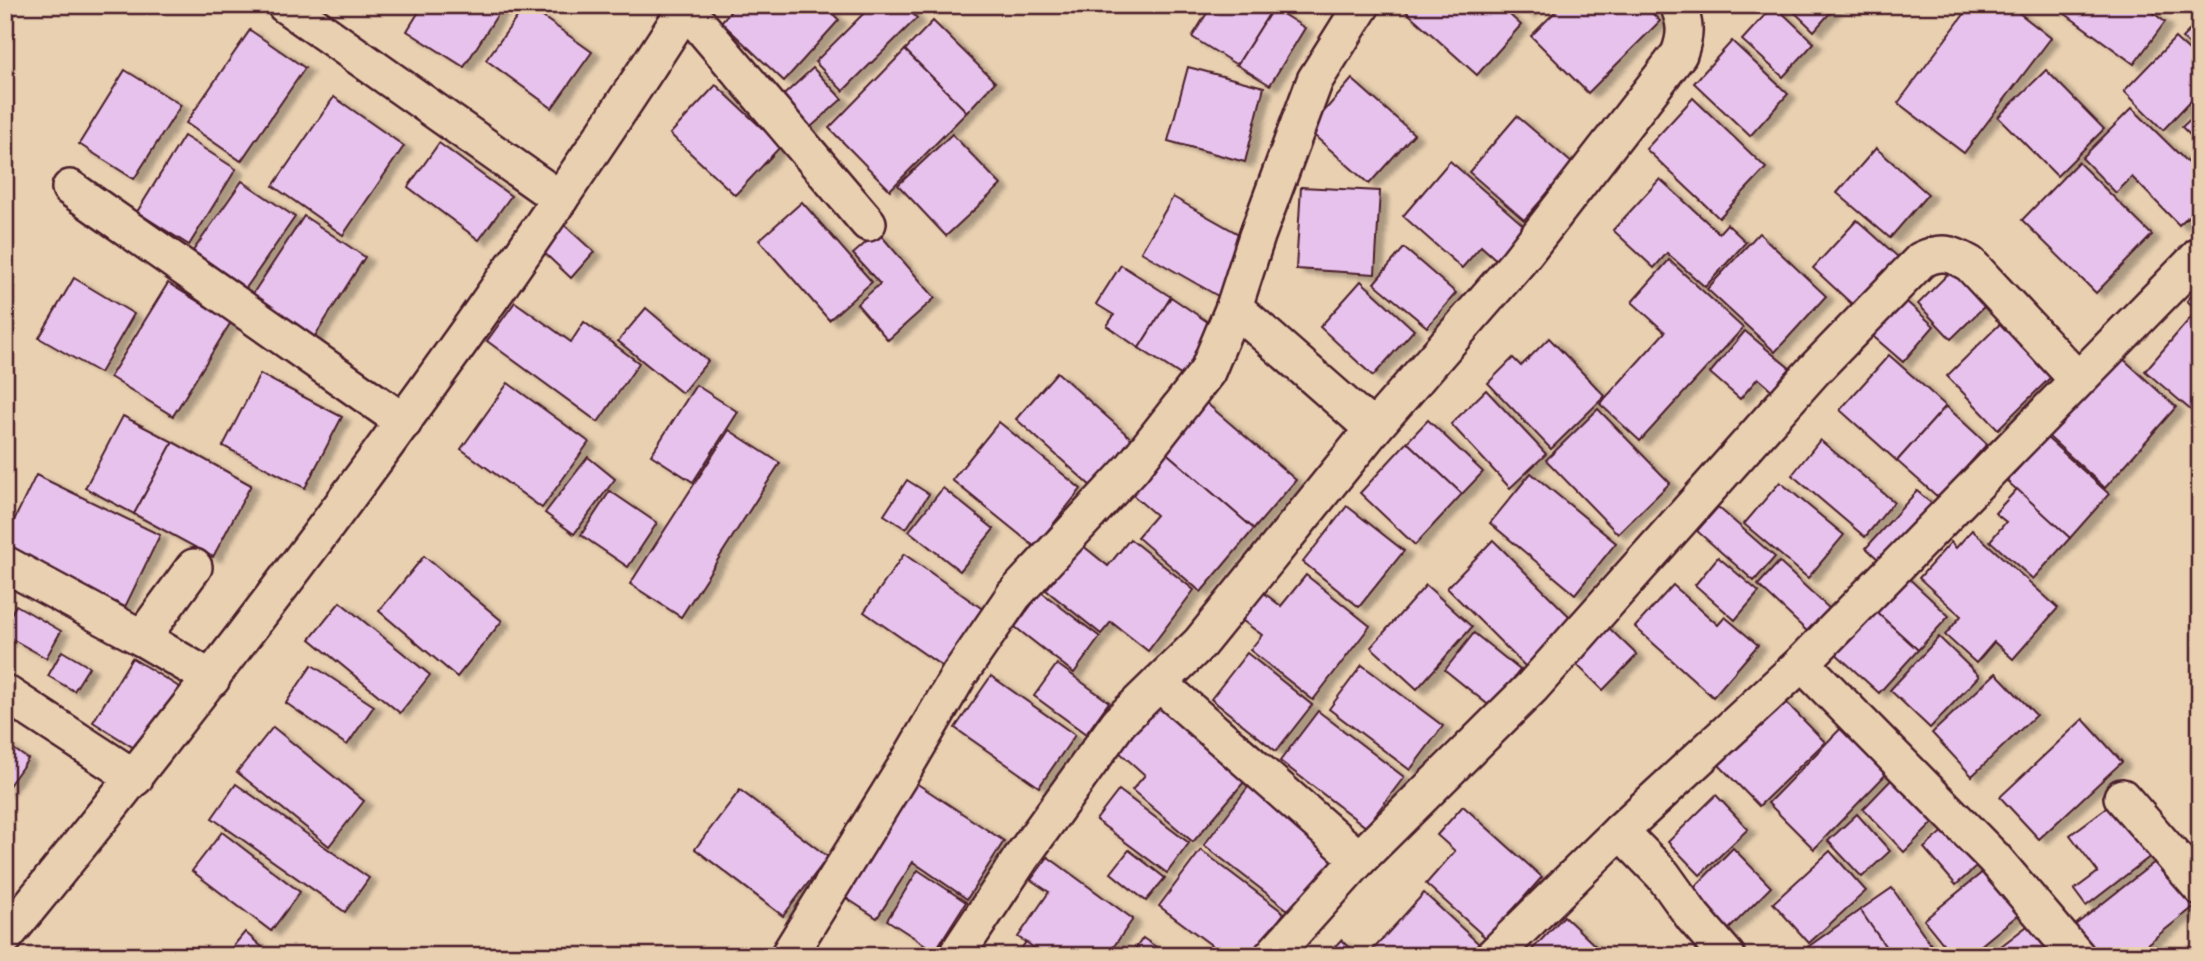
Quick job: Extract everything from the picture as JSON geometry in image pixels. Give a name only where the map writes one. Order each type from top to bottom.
[{"type":"street","points":[[285,5],[560,199]]},
{"type":"street","points":[[788,956],[959,675],[1006,606],[1132,468],[1207,372],[1234,307],[1257,236],[1315,80],[1362,5]]},
{"type":"street","points":[[956,956],[1021,858],[1119,722],[1200,643],[1373,429],[1518,262],[1679,54],[1685,37],[1685,21],[1678,5]]},
{"type":"street","points":[[5,937],[212,679],[404,422],[560,199],[687,7],[868,223]]},
{"type":"street","points":[[70,188],[404,422]]},
{"type":"street","points":[[1272,956],[1359,859],[1532,687],[1814,370],[1921,260],[1935,253],[1952,253],[1970,264],[2077,379]]},
{"type":"street","points":[[1493,956],[1620,831],[1802,663],[2200,255]]},
{"type":"street","points":[[1234,307],[1373,429]]},
{"type":"street","points":[[5,564],[212,679]]},
{"type":"street","points":[[142,638],[194,566]]},
{"type":"street","points":[[1802,663],[1994,858],[2077,956]]},
{"type":"street","points":[[1159,683],[1359,859]]},
{"type":"street","points":[[5,693],[135,778]]},
{"type":"street","points":[[2122,797],[2200,887]]},
{"type":"street","points":[[1620,831],[1663,875],[1693,917],[1727,956]]},
{"type":"building","points":[[423,5],[503,6],[464,67],[407,31]]},
{"type":"building","points":[[526,5],[592,52],[552,108],[486,60]]},
{"type":"building","points":[[736,5],[824,5],[839,20],[784,81],[721,22]]},
{"type":"building","points":[[872,5],[904,5],[917,18],[843,91],[815,62]]},
{"type":"building","points":[[1212,5],[1269,5],[1273,8],[1237,65],[1192,37]]},
{"type":"building","points":[[1499,5],[1521,25],[1477,75],[1401,7]]},
{"type":"building","points":[[1519,5],[1534,5],[1527,13]]},
{"type":"building","points":[[1562,5],[1644,5],[1660,21],[1588,93],[1531,36]]},
{"type":"building","points":[[1774,5],[1814,43],[1783,77],[1742,40]]},
{"type":"building","points":[[1787,5],[1837,5],[1814,31]]},
{"type":"building","points":[[1971,5],[2009,5],[2051,38],[1964,153],[1898,103]]},
{"type":"building","points":[[2053,5],[2143,5],[2165,22],[2134,64]]},
{"type":"building","points":[[1273,8],[1305,28],[1270,85],[1237,65]]},
{"type":"building","points":[[2200,20],[2200,55],[2182,38]]},
{"type":"building","points":[[933,21],[995,82],[967,112],[905,50]]},
{"type":"building","points":[[250,30],[305,68],[241,161],[186,123]]},
{"type":"building","points":[[2175,38],[2200,61],[2200,91],[2163,130],[2124,91]]},
{"type":"building","points":[[1732,41],[1788,94],[1750,136],[1694,83]]},
{"type":"building","points":[[905,50],[967,112],[890,190],[829,128]]},
{"type":"building","points":[[1188,67],[1264,87],[1245,162],[1168,141]]},
{"type":"building","points":[[813,68],[842,99],[802,135],[774,104]]},
{"type":"building","points":[[125,70],[181,105],[134,179],[79,144]]},
{"type":"building","points":[[2046,70],[2104,129],[2057,176],[1998,117]]},
{"type":"building","points":[[1352,79],[1414,134],[1369,184],[1308,130]]},
{"type":"building","points":[[716,85],[781,146],[735,195],[670,134]]},
{"type":"building","points":[[334,97],[404,146],[343,235],[273,186]]},
{"type":"building","points":[[1693,98],[1766,168],[1719,218],[1646,149]]},
{"type":"building","points":[[2132,108],[2200,175],[2200,205],[2179,225],[2132,177],[2116,193],[2082,158]]},
{"type":"building","points":[[2200,110],[2200,145],[2182,127]]},
{"type":"building","points":[[1517,116],[1573,164],[1524,220],[1469,172]]},
{"type":"building","points":[[952,134],[1001,185],[946,236],[898,185]]},
{"type":"building","points":[[184,136],[236,169],[189,245],[137,212]]},
{"type":"building","points":[[439,143],[511,196],[479,240],[408,187]]},
{"type":"building","points":[[1876,148],[1928,194],[1890,238],[1837,193]]},
{"type":"building","points":[[1450,161],[1529,230],[1501,264],[1481,246],[1462,268],[1403,216]]},
{"type":"building","points":[[2078,162],[2152,235],[2096,293],[2022,220]]},
{"type":"building","points":[[1660,179],[1719,233],[1727,224],[1746,242],[1705,287],[1667,253],[1654,268],[1613,230]]},
{"type":"building","points":[[242,181],[295,217],[246,288],[193,251]]},
{"type":"building","points":[[1301,187],[1380,191],[1375,274],[1296,269]]},
{"type":"building","points":[[1173,197],[1249,240],[1218,296],[1141,252]]},
{"type":"building","points":[[802,202],[872,282],[829,320],[759,240]]},
{"type":"building","points":[[304,216],[365,257],[313,339],[250,298]]},
{"type":"building","points":[[1857,220],[1898,257],[1854,306],[1813,268]]},
{"type":"building","points":[[561,222],[594,252],[571,278],[538,247]]},
{"type":"building","points":[[878,232],[935,298],[888,340],[857,304],[880,284],[853,254]]},
{"type":"building","points":[[1759,233],[1826,296],[1775,352],[1707,289]]},
{"type":"building","points":[[1404,248],[1456,293],[1427,327],[1374,283]]},
{"type":"building","points":[[1669,260],[1743,328],[1640,441],[1600,404],[1665,332],[1632,302]]},
{"type":"building","points":[[1959,263],[1993,298],[1951,339],[1918,304]]},
{"type":"building","points":[[1121,265],[1171,297],[1139,348],[1107,326],[1114,315],[1096,304]]},
{"type":"building","points":[[74,278],[134,314],[100,373],[39,338]]},
{"type":"building","points":[[1361,281],[1414,330],[1373,376],[1320,327]]},
{"type":"building","points":[[168,283],[231,322],[173,416],[110,377]]},
{"type":"building","points":[[2200,286],[2200,312],[2187,301]]},
{"type":"building","points":[[1899,295],[1934,326],[1903,362],[1867,331]]},
{"type":"building","points":[[1171,297],[1218,329],[1187,379],[1139,348]]},
{"type":"building","points":[[515,302],[571,342],[584,322],[639,363],[598,422],[487,341]]},
{"type":"building","points":[[646,308],[708,361],[682,393],[618,341]]},
{"type":"building","points":[[2010,314],[2061,367],[1998,429],[1947,376]]},
{"type":"building","points":[[2193,315],[2200,321],[2200,418],[2145,371]]},
{"type":"building","points":[[1745,331],[1793,371],[1775,393],[1758,378],[1740,399],[1710,373]]},
{"type":"building","points":[[1549,338],[1605,396],[1551,449],[1488,383],[1513,358],[1521,366]]},
{"type":"building","points":[[1889,355],[1946,406],[1897,461],[1840,410]]},
{"type":"building","points":[[2119,355],[2176,407],[2105,488],[2048,436]]},
{"type":"building","points":[[1057,372],[1133,440],[1092,487],[1016,419]]},
{"type":"building","points":[[260,374],[342,417],[305,488],[223,446]]},
{"type":"building","points":[[508,383],[589,442],[542,508],[461,449]]},
{"type":"building","points":[[696,385],[738,412],[693,482],[651,455]]},
{"type":"building","points":[[1486,390],[1546,454],[1510,488],[1451,424]]},
{"type":"building","points":[[1204,401],[1296,480],[1254,529],[1163,450]]},
{"type":"building","points":[[1946,406],[1987,444],[1939,498],[1897,461]]},
{"type":"building","points":[[1598,409],[1670,483],[1618,534],[1546,460]]},
{"type":"building","points":[[123,416],[173,442],[134,514],[85,488]]},
{"type":"building","points":[[1428,420],[1483,472],[1462,494],[1407,442]]},
{"type":"building","points":[[999,422],[1081,489],[1035,547],[952,480]]},
{"type":"building","points":[[729,430],[780,463],[681,617],[630,584]]},
{"type":"building","points":[[2046,437],[2109,494],[2070,538],[2007,481]]},
{"type":"building","points":[[1820,440],[1894,502],[1865,537],[1792,475]]},
{"type":"building","points":[[173,442],[251,485],[213,557],[134,514]]},
{"type":"building","points":[[1407,442],[1462,494],[1415,545],[1360,493]]},
{"type":"building","points":[[1163,450],[1254,529],[1201,592],[1137,537],[1156,515],[1128,491]]},
{"type":"building","points":[[588,457],[615,479],[574,534],[545,513]]},
{"type":"building","points":[[1531,473],[1616,543],[1575,594],[1490,523]]},
{"type":"building","points":[[36,475],[160,535],[125,607],[5,548],[5,539]]},
{"type":"building","points":[[907,480],[929,494],[906,529],[884,515]]},
{"type":"building","points":[[1780,482],[1844,535],[1808,578],[1744,524]]},
{"type":"building","points":[[943,488],[994,529],[960,571],[909,531]]},
{"type":"building","points":[[2017,489],[2070,538],[2033,579],[1990,541],[2006,522],[1995,513]]},
{"type":"building","points":[[610,491],[657,523],[628,567],[581,535]]},
{"type":"building","points":[[1917,491],[1932,504],[1880,561],[1866,548]]},
{"type":"building","points":[[1347,506],[1404,551],[1359,607],[1303,562]]},
{"type":"building","points":[[1718,507],[1775,557],[1754,581],[1697,531]]},
{"type":"building","points":[[1972,530],[2058,608],[2013,659],[1994,642],[1976,663],[1945,635],[1961,616],[1919,578],[1951,542],[1956,548]]},
{"type":"building","points":[[1130,539],[1194,590],[1148,651],[1111,622],[1101,634],[1046,590],[1082,545],[1108,566]]},
{"type":"building","points":[[1493,540],[1573,620],[1526,667],[1447,588]]},
{"type":"building","points":[[904,554],[991,615],[952,673],[864,612]]},
{"type":"building","points":[[424,556],[502,621],[457,677],[379,611]]},
{"type":"building","points":[[1718,557],[1759,592],[1735,620],[1695,585]]},
{"type":"building","points":[[1779,562],[1832,611],[1810,634],[1758,585]]},
{"type":"building","points":[[1903,573],[1949,616],[1918,650],[1872,608]]},
{"type":"building","points":[[1306,575],[1370,626],[1313,700],[1250,650],[1262,635],[1239,618],[1260,590],[1281,606]]},
{"type":"building","points":[[1426,585],[1472,627],[1417,689],[1371,647]]},
{"type":"building","points":[[1673,585],[1718,625],[1725,617],[1758,645],[1713,697],[1635,627]]},
{"type":"building","points":[[1041,592],[1100,637],[1074,673],[1015,627]]},
{"type":"building","points":[[340,602],[430,675],[400,713],[310,639]]},
{"type":"building","points":[[16,605],[61,631],[46,658],[5,635],[5,625]]},
{"type":"building","points":[[1872,608],[1918,650],[1879,693],[1833,651]]},
{"type":"building","points":[[1604,623],[1637,655],[1603,690],[1570,658]]},
{"type":"building","points":[[1474,633],[1520,670],[1491,707],[1445,670]]},
{"type":"building","points":[[1939,637],[1979,676],[1930,728],[1890,690]]},
{"type":"building","points":[[62,651],[89,667],[74,691],[48,676]]},
{"type":"building","points":[[1247,653],[1312,705],[1276,751],[1211,699]]},
{"type":"building","points":[[132,658],[179,687],[139,751],[93,722]]},
{"type":"building","points":[[1057,664],[1109,702],[1086,734],[1034,696]]},
{"type":"building","points":[[312,665],[374,706],[347,745],[286,703]]},
{"type":"building","points":[[1362,665],[1443,726],[1410,770],[1329,709]]},
{"type":"building","points":[[1996,673],[2036,715],[1972,776],[1932,733]]},
{"type":"building","points":[[991,676],[1075,735],[1039,787],[955,728]]},
{"type":"building","points":[[1166,693],[1255,769],[1193,842],[1132,790],[1145,775],[1118,751]]},
{"type":"building","points":[[1782,698],[1825,742],[1759,806],[1717,763]]},
{"type":"building","points":[[1318,711],[1404,777],[1366,827],[1280,761]]},
{"type":"building","points":[[2083,719],[2122,762],[2039,839],[2000,797]]},
{"type":"building","points":[[1848,721],[1894,766],[1814,849],[1768,803]]},
{"type":"building","points":[[273,727],[364,801],[329,846],[237,772]]},
{"type":"building","points":[[5,743],[28,759],[5,791]]},
{"type":"building","points":[[1895,776],[1937,819],[1904,852],[1863,809]]},
{"type":"building","points":[[1255,778],[1348,850],[1297,917],[1204,845]]},
{"type":"building","points":[[916,783],[1004,841],[967,899],[913,862],[877,918],[843,896]]},
{"type":"building","points":[[236,784],[369,878],[345,912],[212,818]]},
{"type":"building","points":[[740,790],[828,857],[783,916],[695,849]]},
{"type":"building","points":[[1119,790],[1189,843],[1167,873],[1096,820]]},
{"type":"building","points":[[1716,795],[1748,829],[1700,875],[1668,842]]},
{"type":"building","points":[[2117,800],[2156,852],[2086,906],[2074,890],[2098,872],[2070,835]]},
{"type":"building","points":[[1463,806],[1542,877],[1487,939],[1426,884],[1455,851],[1437,835]]},
{"type":"building","points":[[1857,814],[1890,851],[1862,877],[1828,841]]},
{"type":"building","points":[[1954,822],[1986,858],[1956,885],[1924,848]]},
{"type":"building","points":[[222,832],[300,892],[271,931],[192,871]]},
{"type":"building","points":[[1733,848],[1771,887],[1726,932],[1688,894]]},
{"type":"building","points":[[1129,850],[1165,878],[1146,901],[1111,873]]},
{"type":"building","points":[[1201,850],[1284,913],[1253,956],[1226,956],[1159,906]]},
{"type":"building","points":[[1830,851],[1866,891],[1809,943],[1773,903]]},
{"type":"building","points":[[2165,854],[2200,902],[2132,956],[2097,956],[2074,926]]},
{"type":"building","points":[[1048,857],[1133,919],[1107,956],[1045,956],[1018,937],[1049,892],[1031,880]]},
{"type":"building","points":[[1989,867],[2024,910],[1968,956],[1953,956],[1924,920]]},
{"type":"building","points":[[918,870],[966,902],[935,951],[887,920]]},
{"type":"building","points":[[1892,888],[1936,952],[1932,956],[1892,956],[1860,910]]},
{"type":"building","points":[[1424,893],[1479,944],[1468,956],[1373,956],[1370,953]]},
{"type":"building","points":[[1860,910],[1892,956],[1795,956]]},
{"type":"building","points":[[1564,916],[1606,956],[1526,956]]},
{"type":"building","points":[[2039,917],[2067,956],[1988,956]]},
{"type":"building","points":[[245,932],[272,956],[225,956]]},
{"type":"building","points":[[1143,938],[1169,956],[1130,956]]},
{"type":"building","points":[[1341,940],[1358,956],[1326,956]]},
{"type":"building","points":[[1026,942],[1045,956],[1016,956]]}]
